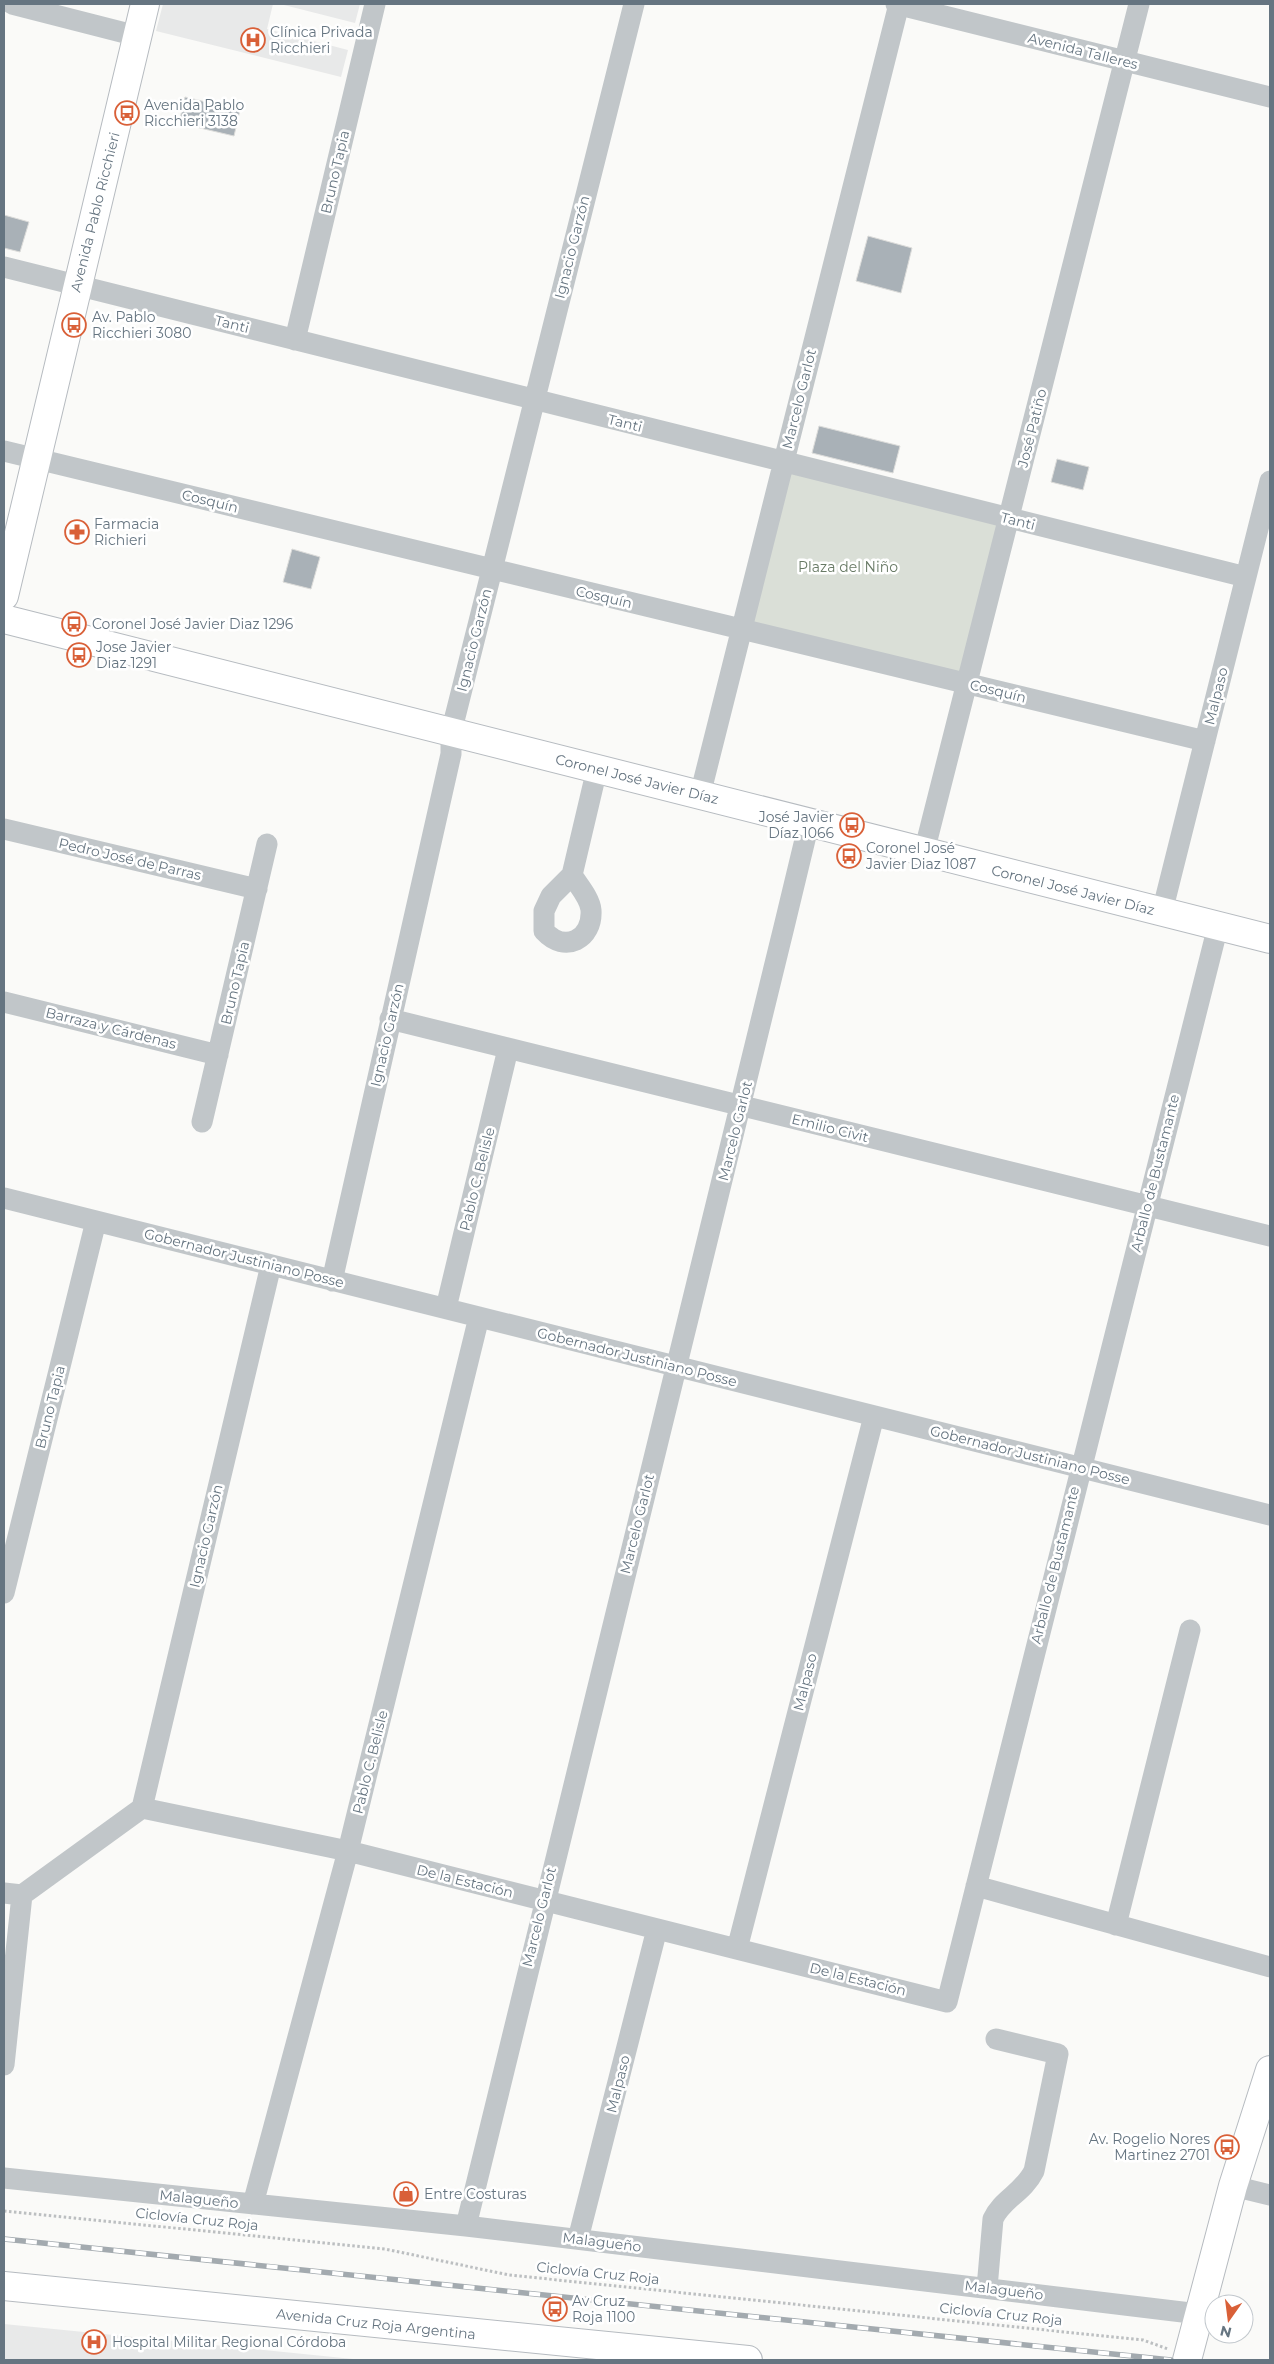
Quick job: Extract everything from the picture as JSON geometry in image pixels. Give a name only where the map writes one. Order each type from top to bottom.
[{"type":"main road","name":"Avenida Pablo Ricchieri","points":[[131,4],[131,35]]},
{"type":"main road","name":"Avenida Pablo Ricchieri","points":[[4,531],[21,455],[71,284],[131,35],[145,4]]},
{"type":"main road","name":"Avenida Pablo Ricchieri","points":[[4,596],[21,455]]},
{"type":"main road","name":"Coronel José Javier Díaz","points":[[4,619],[1270,939]]},
{"type":"main road","points":[[1188,2360],[1233,2186],[1270,2070]]},
{"type":"main road","name":"Avenida Cruz Roja Argentina","points":[[4,2286],[748,2360]]},
{"type":"street","points":[[12,4],[131,35]]},
{"type":"street","name":"Bruno Tapia","points":[[296,340],[375,4]]},
{"type":"street","name":"Ignacio Garzón","points":[[332,1280],[451,754],[451,732],[634,4]]},
{"type":"street","name":"Avenida Talleres","points":[[898,4],[1270,97]]},
{"type":"street","name":"Marcelo Garlot","points":[[700,795],[898,4]]},
{"type":"street","name":"José Patiño","points":[[924,852],[1139,4]]},
{"type":"street","name":"Tanti","points":[[4,267],[534,401],[1246,577]]},
{"type":"street","name":"Cosquín","points":[[21,455],[1204,741]]},
{"type":"street","name":"Malpaso","points":[[1162,912],[1270,481]]},
{"type":"street","points":[[572,875],[597,769]]},
{"type":"street","name":"Marcelo Garlot","points":[[466,2226],[543,1901],[742,1106],[809,823]]},
{"type":"street","name":"Pedro José de Parras","points":[[4,829],[257,889]]},
{"type":"street","name":"Bruno Tapia","points":[[202,1122],[268,844]]},
{"type":"street","name":"Arballo de Bustamante","points":[[948,2002],[1080,1467],[1218,926]]},
{"type":"street","name":"Barraza y Cárdenas","points":[[4,1002],[218,1054]]},
{"type":"street","name":"Emilio Civit","points":[[390,1019],[1270,1236]]},
{"type":"street","name":"Pablo C. Belisle","points":[[446,1308],[508,1049]]},
{"type":"street","name":"Gobernador Justiniano Posse","points":[[4,1198],[1270,1515]]},
{"type":"street","name":"Bruno Tapia","points":[[4,1593],[96,1221]]},
{"type":"street","name":"Ignacio Garzón","points":[[142,1808],[271,1265]]},
{"type":"street","name":"Pablo C. Belisle","points":[[253,2204],[348,1850],[479,1317]]},
{"type":"street","name":"Malpaso","points":[[737,1949],[874,1416]]},
{"type":"street","points":[[1116,1925],[1190,1630]]},
{"type":"street","points":[[4,2065],[13,1894],[142,1808]]},
{"type":"street","name":"De la Estación","points":[[142,1808],[348,1850],[543,1901],[948,2002]]},
{"type":"street","points":[[976,1886],[1270,1967]]},
{"type":"street","name":"Malpaso","points":[[578,2239],[657,1929]]},
{"type":"street","points":[[988,2288],[993,2219],[997,2210],[1027,2184],[1034,2170],[1058,2054],[996,2039]]},
{"type":"street","name":"Malagueño","points":[[4,2178],[466,2226],[1200,2314]]},
{"type":"street","points":[[1233,2186],[1270,2196]]},
{"type":"path","name":"Ciclovía Cruz Roja","points":[[4,2211],[385,2249],[509,2275],[1142,2340],[1158,2344],[1188,2360]]},
{"type":"shaded area","name":"Clínica Privada Ricchieri","points":[[163,4],[273,4],[267,29],[348,50],[341,77],[156,31]]},
{"type":"shaded area","name":"Clínica Privada Ricchieri","points":[[280,4],[360,4],[355,23]]},
{"type":"shaded area","name":"Hospital Militar Regional Córdoba","points":[[4,2324],[363,2360],[4,2360]]},
{"type":"green space","name":"Plaza del Niño","points":[[784,462],[1009,519],[967,684],[741,629]]},
{"type":"building","points":[[185,97],[240,110],[234,136],[179,123]]},
{"type":"building","points":[[4,215],[29,222],[20,252],[4,248]]},
{"type":"building","points":[[868,236],[912,248],[901,293],[856,281]]},
{"type":"building","points":[[819,426],[900,446],[893,473],[812,453]]},
{"type":"building","points":[[1057,459],[1089,467],[1083,490],[1051,482]]},
{"type":"building","points":[[292,549],[320,557],[311,589],[283,582]]},
{"type":"railway","points":[[4,2239],[1171,2360]]},
{"type":"place","name":"Clínica Privada Ricchieri","points":[[253,40]]},
{"type":"place","name":"Avenida Pablo Ricchieri 3138","points":[[127,113]]},
{"type":"place","name":"Av. Pablo Ricchieri 3080","points":[[74,325]]},
{"type":"place","name":"Farmacia Richieri","points":[[77,532]]},
{"type":"place","name":"Coronel José Javier Diaz 1296","points":[[74,624]]},
{"type":"place","name":"Jose Javier Diaz 1291","points":[[79,655]]},
{"type":"place","name":"José Javier Díaz 1066","points":[[852,825]]},
{"type":"place","name":"Coronel José Javier Diaz 1087","points":[[849,856]]},
{"type":"place","name":"Av. Rogelio Nores Martinez 2701","points":[[1227,2147]]},
{"type":"place","name":"Entre Costuras","points":[[406,2194]]},
{"type":"place","name":"Av Cruz Roja 1100","points":[[555,2309]]},
{"type":"place","name":"Hospital Militar Regional Córdoba","points":[[94,2342]]}]
